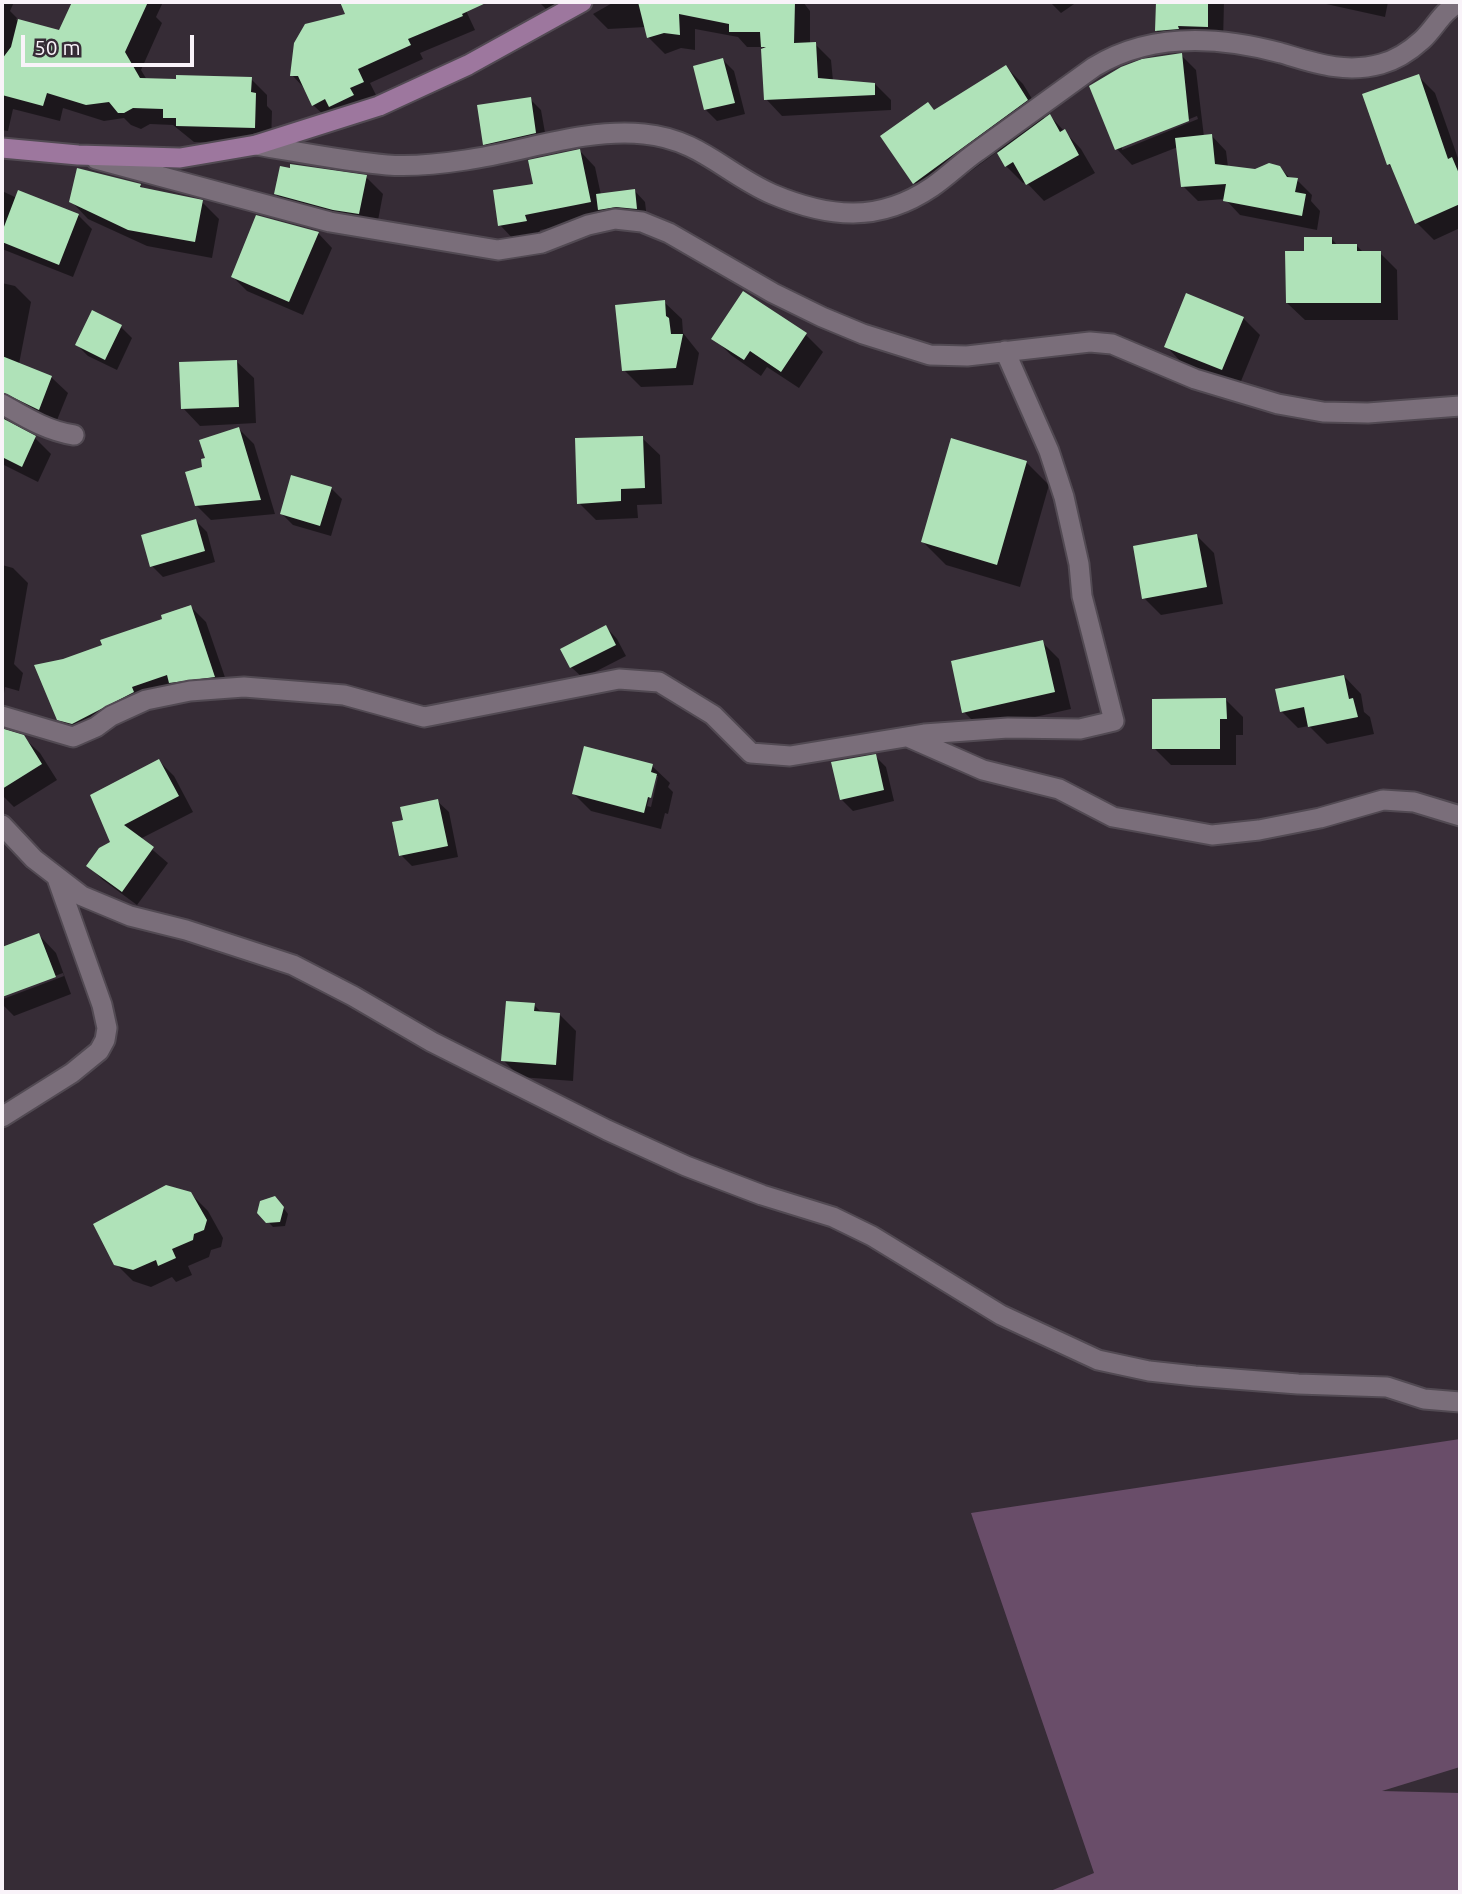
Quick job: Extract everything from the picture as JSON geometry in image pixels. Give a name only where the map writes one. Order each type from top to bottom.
[{"type":"main road","points":[[2,148],[78,155],[180,159],[256,145],[379,106],[468,65],[582,2]]},
{"type":"street","points":[[256,145],[387,165],[427,164],[467,160],[604,135],[643,134],[679,142],[711,156],[767,192],[803,207],[856,214],[883,210],[906,202],[932,187],[988,143],[1115,54],[1167,41],[1202,40],[1247,44],[1339,69],[1361,68],[1382,64],[1402,55],[1424,38],[1435,23],[1460,2]]},
{"type":"street","points":[[78,155],[330,222],[498,250],[542,243],[588,225],[615,219],[642,222],[709,255],[774,293],[863,334],[930,355],[967,356],[1072,343],[1112,344],[1206,383],[1278,404],[1323,412],[1368,413],[1460,406]]},
{"type":"street","points":[[2,716],[73,737],[146,700],[190,691],[244,687],[344,695],[424,717],[619,680],[659,682],[713,715],[751,753],[790,756],[908,737],[1008,728],[1080,729],[1114,721],[1082,596],[1079,564],[1064,497],[1049,451],[1005,351]]},
{"type":"street","points":[[2,404],[41,426],[74,435]]},
{"type":"street","points":[[908,737],[983,770],[1059,789],[1113,817],[1212,835],[1296,823],[1383,800],[1414,802],[1460,816]]},
{"type":"street","points":[[2,825],[34,859],[82,896],[130,916],[186,930],[293,965],[432,1042],[607,1130],[686,1166],[843,1221],[1001,1315],[1098,1360],[1149,1371],[1195,1376],[1387,1387],[1423,1399],[1460,1402]]},
{"type":"street","points":[[2,1117],[72,1073],[99,1051],[106,1040],[107,1028],[102,1005],[57,878]]},
{"type":"shaded area","points":[[1460,1439],[1460,1767],[1382,1791],[1460,1793],[1460,1892],[1048,1892],[1094,1873],[971,1513]]},
{"type":"building","points":[[72,2],[148,2],[125,52],[140,78],[176,79],[176,75],[252,77],[251,92],[256,93],[255,128],[176,126],[176,118],[163,118],[163,109],[133,108],[118,113],[109,102],[86,105],[47,93],[43,106],[2,95],[2,59],[11,47],[18,19],[59,30]]},
{"type":"building","points":[[340,2],[488,2],[462,14],[463,16],[408,39],[411,45],[358,69],[364,82],[350,88],[354,95],[329,107],[325,99],[312,106],[298,76],[290,76],[294,43],[305,24],[345,14]]},
{"type":"building","points":[[638,2],[795,2],[794,43],[816,42],[818,78],[875,83],[875,95],[764,100],[761,49],[766,47],[761,47],[760,32],[729,32],[729,24],[679,14],[680,35],[664,33],[647,38]]},
{"type":"building","points":[[1156,2],[1208,2],[1208,27],[1178,26],[1179,29],[1155,31]]},
{"type":"building","points":[[1182,53],[1189,121],[1115,150],[1089,86],[1121,67],[1142,59]]},
{"type":"building","points":[[723,58],[735,103],[704,110],[693,66]]},
{"type":"building","points":[[1006,65],[1028,100],[913,184],[880,136],[928,102],[934,110]]},
{"type":"building","points":[[1419,74],[1448,159],[1452,157],[1460,176],[1460,204],[1415,224],[1390,164],[1387,165],[1362,94]]},
{"type":"building","points":[[531,97],[536,133],[483,145],[477,105]]},
{"type":"building","points":[[1050,114],[1060,132],[1065,129],[1079,155],[1026,185],[1013,162],[1005,167],[997,153]]},
{"type":"building","points":[[1212,134],[1215,164],[1255,169],[1269,163],[1280,166],[1287,177],[1298,178],[1295,192],[1306,194],[1302,216],[1223,201],[1226,184],[1181,187],[1175,138]]},
{"type":"building","points":[[580,149],[591,202],[525,215],[527,221],[498,226],[493,190],[533,184],[528,160]]},
{"type":"building","points":[[290,164],[367,175],[359,214],[274,194],[280,166],[290,168]]},
{"type":"building","points":[[77,168],[141,184],[140,187],[203,200],[195,242],[128,230],[69,202]]},
{"type":"building","points":[[635,189],[637,209],[616,207],[598,210],[596,194]]},
{"type":"building","points":[[18,190],[79,214],[59,265],[2,242],[2,232]]},
{"type":"building","points":[[256,215],[319,232],[289,302],[231,277]]},
{"type":"building","points":[[1304,237],[1332,237],[1332,244],[1357,244],[1357,251],[1381,251],[1381,303],[1286,303],[1285,251],[1304,251]]},
{"type":"building","points":[[743,291],[807,333],[781,372],[750,351],[744,360],[711,339]]},
{"type":"building","points":[[1186,293],[1244,317],[1222,370],[1164,347]]},
{"type":"building","points":[[665,300],[671,334],[683,334],[676,368],[622,371],[615,305]]},
{"type":"building","points":[[92,310],[122,325],[105,360],[75,345]]},
{"type":"building","points":[[2,356],[52,376],[39,410],[2,392]]},
{"type":"building","points":[[237,360],[239,407],[181,409],[179,362]]},
{"type":"building","points":[[2,418],[36,436],[22,467],[2,457]]},
{"type":"building","points":[[239,427],[261,500],[195,506],[185,472],[202,467],[201,459],[205,458],[199,440]]},
{"type":"building","points":[[643,436],[645,488],[621,489],[621,501],[577,504],[575,438]]},
{"type":"building","points":[[951,438],[1027,461],[997,565],[921,542]]},
{"type":"building","points":[[291,475],[332,487],[320,526],[280,514]]},
{"type":"building","points":[[196,519],[205,551],[150,567],[141,535]]},
{"type":"building","points":[[1197,534],[1207,587],[1142,599],[1133,546]]},
{"type":"building","points":[[191,605],[215,677],[169,683],[167,675],[132,687],[134,692],[72,724],[57,720],[34,665],[63,659],[102,645],[100,640],[162,619],[161,615]]},
{"type":"building","points":[[606,625],[616,645],[570,668],[560,649]]},
{"type":"building","points":[[1043,640],[1055,692],[962,713],[951,661]]},
{"type":"building","points":[[1344,675],[1349,699],[1353,698],[1358,717],[1308,727],[1304,707],[1280,712],[1275,689]]},
{"type":"building","points":[[1226,698],[1227,719],[1220,719],[1220,749],[1152,749],[1152,699]]},
{"type":"building","points":[[4,729],[24,735],[42,764],[2,789],[2,731]]},
{"type":"building","points":[[584,746],[653,764],[651,772],[657,774],[644,813],[572,794]]},
{"type":"building","points":[[876,754],[884,790],[840,800],[831,762]]},
{"type":"building","points":[[159,759],[179,796],[124,825],[154,847],[122,892],[86,866],[99,848],[110,842],[90,795]]},
{"type":"building","points":[[438,799],[448,846],[399,856],[392,822],[403,820],[400,807]]},
{"type":"building","points":[[39,933],[56,977],[2,997],[2,947]]},
{"type":"building","points":[[506,1001],[535,1003],[534,1011],[560,1013],[556,1065],[501,1061]]},
{"type":"building","points":[[166,1185],[191,1192],[207,1220],[204,1230],[194,1234],[193,1240],[172,1249],[176,1258],[158,1266],[156,1260],[133,1270],[114,1265],[93,1224]]},
{"type":"building","points":[[275,1196],[284,1207],[280,1222],[266,1223],[257,1213],[260,1201]]}]
